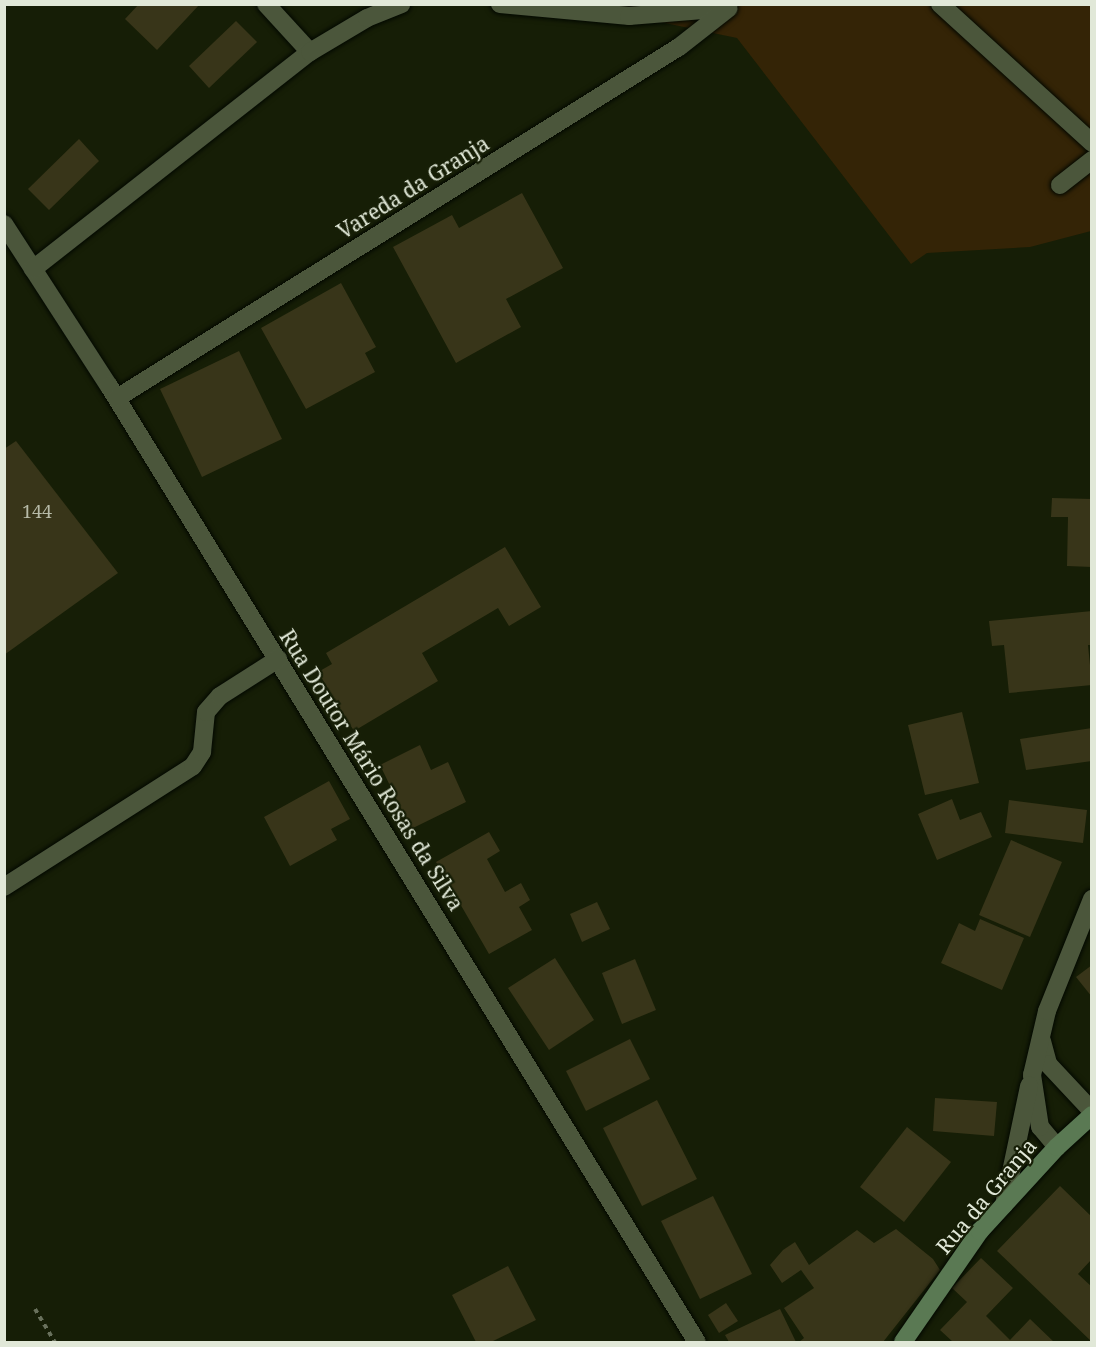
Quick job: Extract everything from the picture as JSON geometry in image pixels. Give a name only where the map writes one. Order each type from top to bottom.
[{"type":"street","points":[[266,4],[310,52]]},
{"type":"street","points":[[33,269],[310,52],[367,18],[401,4]]},
{"type":"street","points":[[500,4],[629,16],[731,6]]},
{"type":"street","points":[[940,4],[1092,142]]},
{"type":"street","name":"Vareda da Granja","points":[[117,398],[680,47],[731,6]]},
{"type":"street","points":[[1060,185],[1092,160]]},
{"type":"street","name":"Rua Doutor Mário Rosas da Silva","points":[[4,224],[117,398],[697,1342]]},
{"type":"street","points":[[4,887],[193,765],[202,752],[206,712],[220,696],[278,659]]},
{"type":"street","points":[[1004,1205],[1021,1112],[1040,1036],[1092,899]]},
{"type":"street","points":[[1040,1036],[1048,1064],[1092,1111]]},
{"type":"street","points":[[1032,1075],[1040,1127],[1057,1146]]},
{"type":"street","name":"Rua da Granja","points":[[903,1342],[980,1231],[1057,1146],[1092,1115]]},
{"type":"path","points":[[35,1309],[55,1342]]},
{"type":"shaded area","points":[[578,5],[1091,5],[1091,231],[1030,247],[927,253],[911,264],[737,38]]},
{"type":"building","points":[[139,4],[200,4],[157,50],[125,19]]},
{"type":"building","points":[[236,21],[257,42],[209,88],[189,66]]},
{"type":"building","points":[[79,139],[99,161],[49,210],[28,189]]},
{"type":"building","points":[[522,193],[563,268],[506,299],[521,327],[456,363],[393,247],[452,215],[459,228]]},
{"type":"building","points":[[341,283],[376,347],[365,353],[375,372],[306,409],[261,328]]},
{"type":"building","points":[[239,351],[282,439],[202,477],[160,389]]},
{"type":"building","points":[[16,441],[118,573],[4,655],[4,449]]},
{"type":"building","points":[[1052,498],[1092,499],[1092,567],[1067,566],[1068,517],[1051,517]]},
{"type":"building","points":[[505,547],[541,607],[509,626],[498,608],[422,653],[438,681],[354,731],[318,672],[332,664],[326,653]]},
{"type":"building","points":[[1092,611],[1092,645],[1088,645],[1092,685],[1009,693],[1004,645],[992,646],[989,621]]},
{"type":"building","points":[[962,712],[979,783],[925,795],[908,725]]},
{"type":"building","points":[[1092,728],[1092,761],[1026,770],[1020,739]]},
{"type":"building","points":[[420,745],[431,770],[448,762],[466,802],[411,829],[380,765]]},
{"type":"building","points":[[329,781],[350,819],[331,829],[337,840],[290,866],[264,817]]},
{"type":"building","points":[[952,799],[960,820],[981,812],[992,837],[937,860],[918,814]]},
{"type":"building","points":[[1009,800],[1087,810],[1083,843],[1005,833]]},
{"type":"building","points":[[489,832],[500,851],[487,859],[505,892],[521,883],[530,900],[519,907],[532,930],[489,954],[436,862]]},
{"type":"building","points":[[1011,840],[1062,862],[1030,937],[979,915]]},
{"type":"building","points":[[597,902],[610,929],[582,942],[570,914]]},
{"type":"building","points":[[980,919],[1024,938],[1002,990],[941,963],[959,923],[975,931]]},
{"type":"building","points":[[555,958],[594,1020],[549,1050],[508,988]]},
{"type":"building","points":[[635,959],[656,1010],[622,1024],[602,973]]},
{"type":"building","points":[[1092,965],[1092,997],[1076,977]]},
{"type":"building","points":[[630,1039],[650,1079],[586,1111],[566,1071]]},
{"type":"building","points":[[935,1098],[997,1102],[994,1136],[933,1131]]},
{"type":"building","points":[[657,1100],[697,1179],[642,1206],[603,1128]]},
{"type":"building","points":[[907,1127],[951,1162],[904,1222],[860,1187]]},
{"type":"building","points":[[1060,1186],[1092,1217],[1092,1259],[1078,1274],[1092,1287],[1092,1342],[997,1251]]},
{"type":"building","points":[[713,1196],[752,1274],[700,1299],[661,1221]]},
{"type":"building","points":[[896,1229],[933,1259],[940,1270],[883,1342],[799,1342],[804,1338],[784,1308],[814,1288],[801,1270],[782,1283],[770,1265],[783,1250],[795,1242],[809,1265],[857,1230],[874,1243]]},
{"type":"building","points":[[981,1258],[1013,1288],[986,1316],[1010,1340],[1030,1319],[1054,1342],[953,1342],[940,1330],[967,1302],[952,1288]]},
{"type":"building","points":[[508,1266],[536,1320],[491,1342],[476,1342],[452,1295]]},
{"type":"building","points":[[726,1303],[738,1321],[719,1333],[708,1315]]},
{"type":"building","points":[[780,1309],[796,1342],[729,1342],[725,1335]]}]
